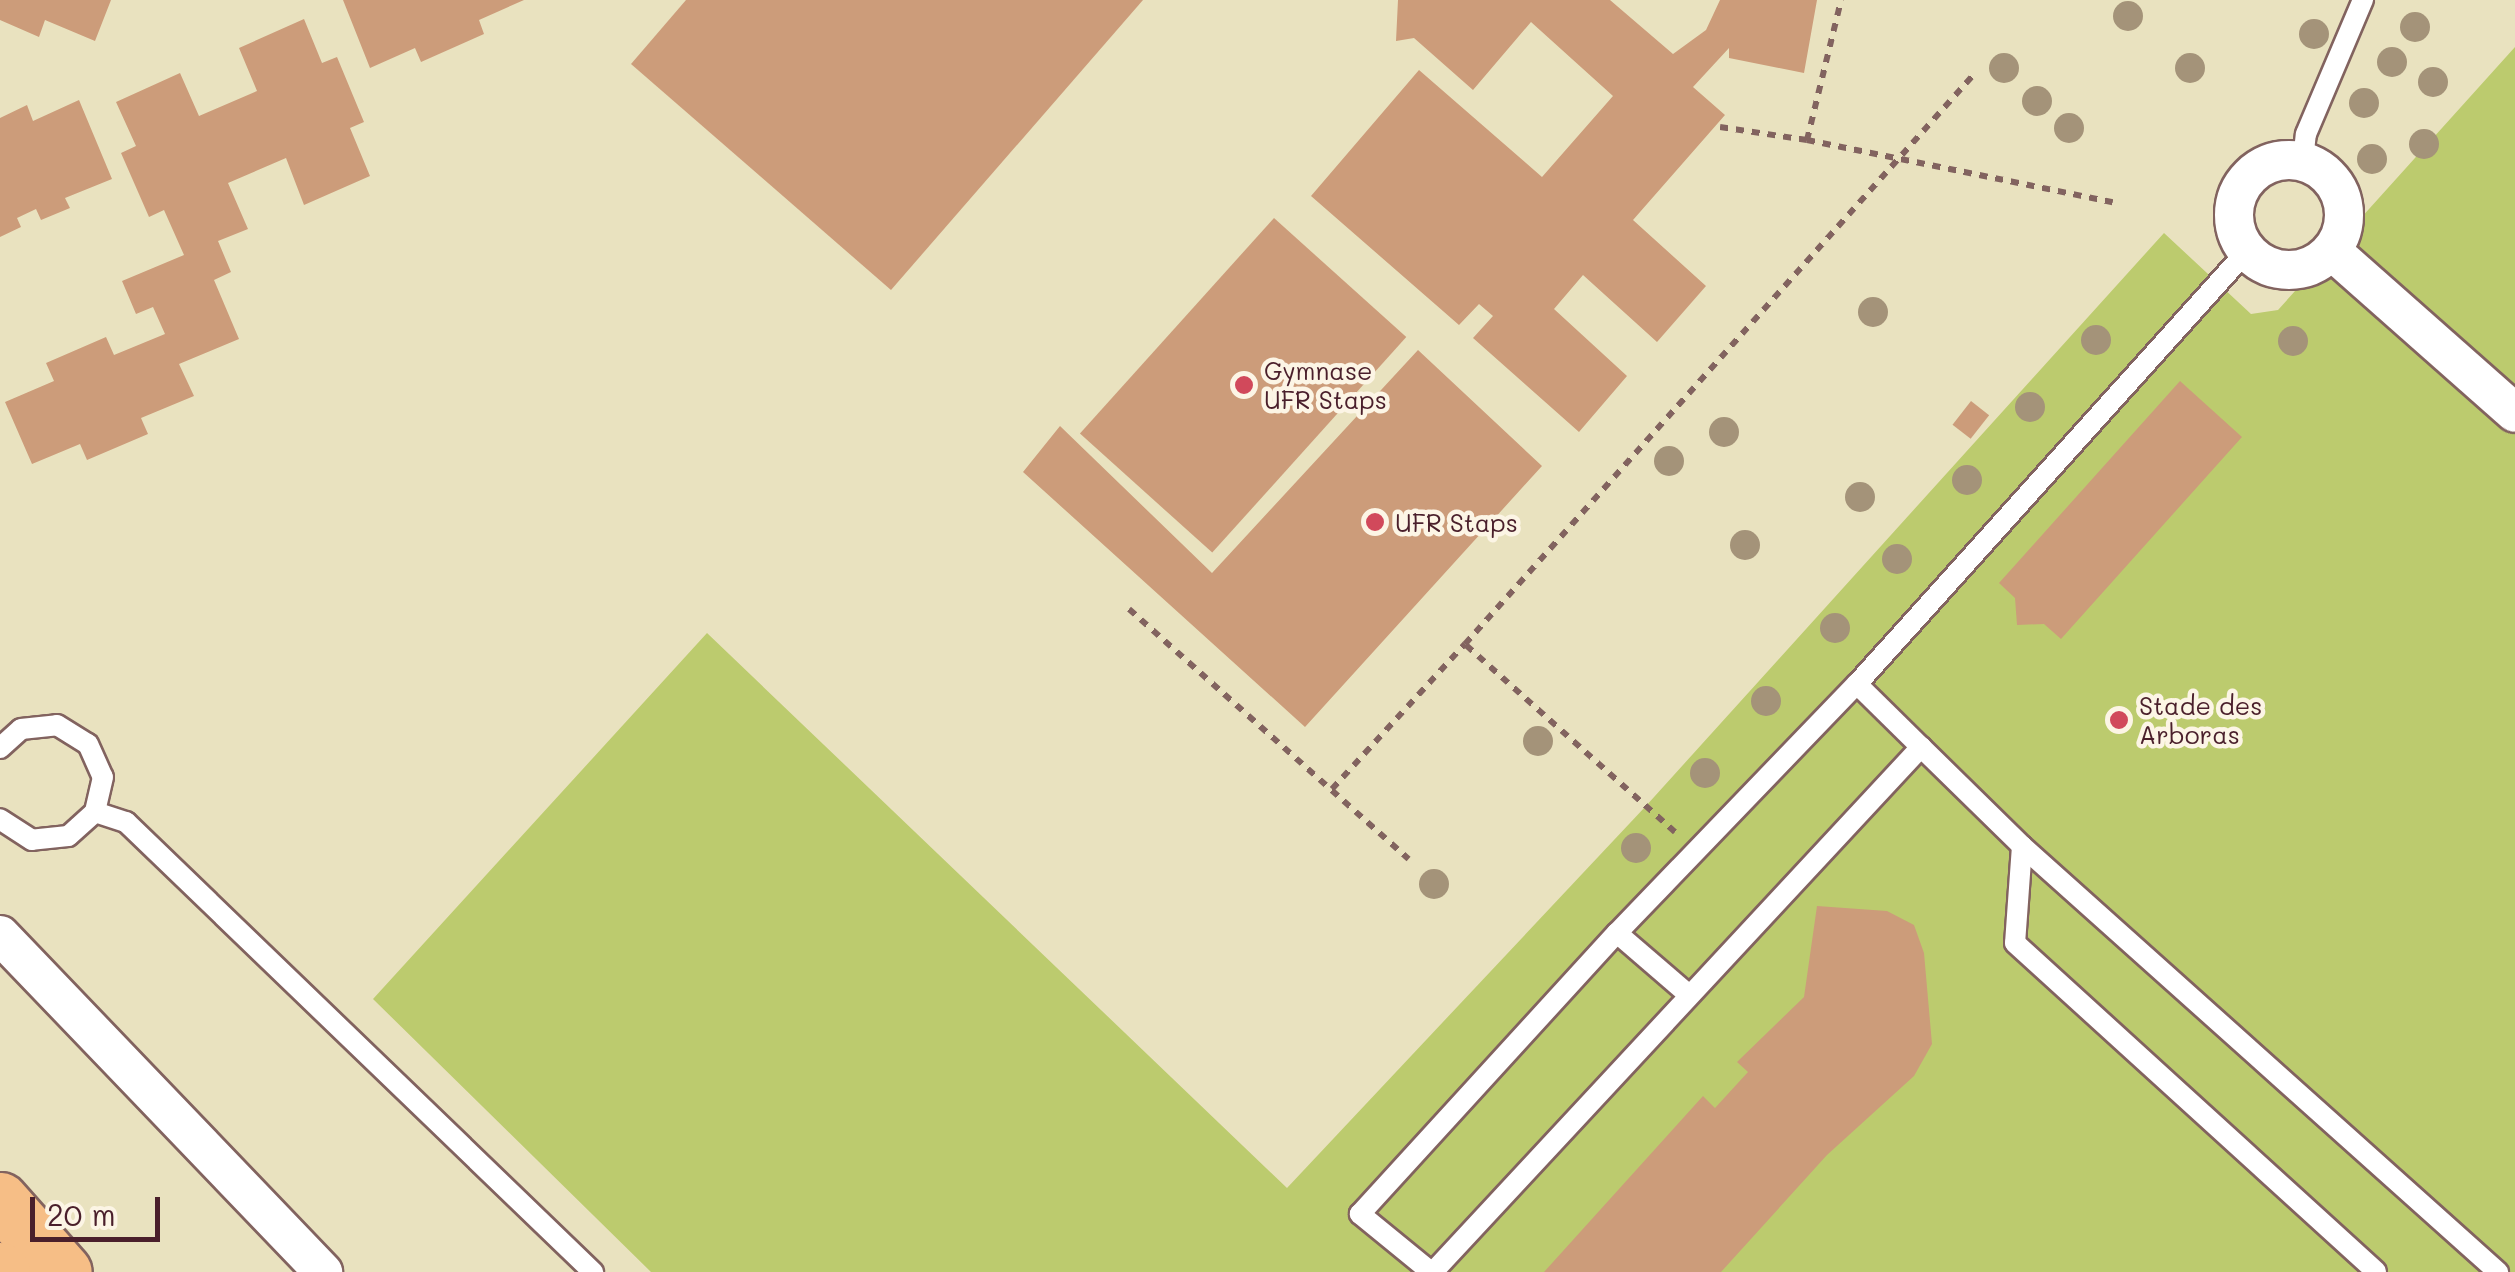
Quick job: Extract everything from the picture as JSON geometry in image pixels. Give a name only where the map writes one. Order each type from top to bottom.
[{"type":"highway","points":[[0,1200],[64,1272]]},
{"type":"street","points":[[2303,161],[2334,182],[2345,216],[2332,250],[2305,269],[2289,271],[2246,252],[2232,219],[2246,180],[2262,166],[2303,161]]},
{"type":"street","points":[[2332,250],[2515,413]]},
{"type":"street","points":[[0,934],[324,1272]]},
{"type":"lane","points":[[2303,161],[2306,134],[2363,0]]},
{"type":"lane","points":[[1921,747],[1432,1272],[1360,1214],[1617,933],[1700,852],[1857,684],[2246,252]]},
{"type":"lane","points":[[1857,684],[2022,846],[2498,1272]]},
{"type":"lane","points":[[0,748],[21,729],[57,726],[88,744],[102,777],[95,812],[68,836],[32,840],[0,820]]},
{"type":"lane","points":[[95,812],[126,822],[594,1272]]},
{"type":"lane","points":[[2022,846],[2015,943],[2376,1272]]},
{"type":"lane","points":[[1617,933],[1688,994]]},
{"type":"path","points":[[1806,140],[1841,0]]},
{"type":"path","points":[[1332,789],[1906,156],[1975,73]]},
{"type":"path","points":[[1720,128],[1906,156],[2113,202]]},
{"type":"path","points":[[1128,610],[1409,859]]},
{"type":"path","points":[[1465,644],[1700,852]]},
{"type":"green space","name":"Stade des Arboras","points":[[2515,47],[2515,1272],[651,1272],[373,999],[707,633],[1287,1188],[1645,807],[2164,233],[2251,314],[2278,310]]},
{"type":"building","points":[[0,0],[111,0],[95,41],[45,20],[39,37],[0,20]]},
{"type":"building","points":[[343,0],[524,0],[479,20],[484,34],[421,62],[415,48],[370,68]]},
{"type":"building","points":[[686,0],[1143,0],[891,290],[631,64]]},
{"type":"building","points":[[1398,0],[1610,0],[1673,54],[1706,30],[1720,0],[1817,0],[1804,73],[1729,58],[1729,48],[1693,87],[1725,115],[1633,220],[1706,286],[1657,342],[1583,275],[1554,309],[1627,376],[1579,432],[1473,338],[1493,316],[1479,304],[1459,325],[1311,196],[1419,70],[1542,177],[1613,96],[1531,22],[1473,90],[1414,38],[1396,41]]},
{"type":"building","points":[[304,19],[322,63],[337,57],[364,122],[350,128],[370,176],[304,205],[286,158],[228,183],[248,229],[218,241],[231,272],[214,280],[239,339],[179,364],[194,396],[141,418],[148,434],[87,460],[80,444],[32,464],[5,402],[54,381],[46,363],[106,337],[114,355],[165,334],[153,307],[136,314],[122,281],[184,255],[164,210],[149,217],[121,153],[136,146],[116,102],[180,73],[199,116],[257,91],[239,48]]},
{"type":"building","points":[[79,100],[112,179],[65,198],[70,208],[41,220],[36,209],[17,218],[21,227],[0,237],[0,118],[27,105],[33,121]]},
{"type":"building","name":"Gymnase UFR Staps","points":[[1274,218],[1406,337],[1212,553],[1080,434]]},
{"type":"building","name":"UFR Staps","points":[[1418,350],[1542,466],[1305,727],[1023,472],[1060,426],[1212,573]]},
{"type":"building","points":[[2180,381],[2242,437],[2061,639],[2044,624],[2017,625],[2015,598],[1999,583]]},
{"type":"building","points":[[1971,401],[1989,415],[1971,439],[1953,425]]},
{"type":"building","points":[[1817,906],[1887,911],[1914,925],[1924,953],[1932,1044],[1914,1076],[1827,1155],[1721,1272],[1544,1272],[1703,1096],[1715,1108],[1748,1072],[1737,1062],[1804,997]]},
{"type":"place","name":"Gymnase UFR Staps","points":[[1244,385]]},
{"type":"place","name":"UFR Staps","points":[[1375,522]]},
{"type":"place","name":"Stade des Arboras","points":[[2119,720]]}]
